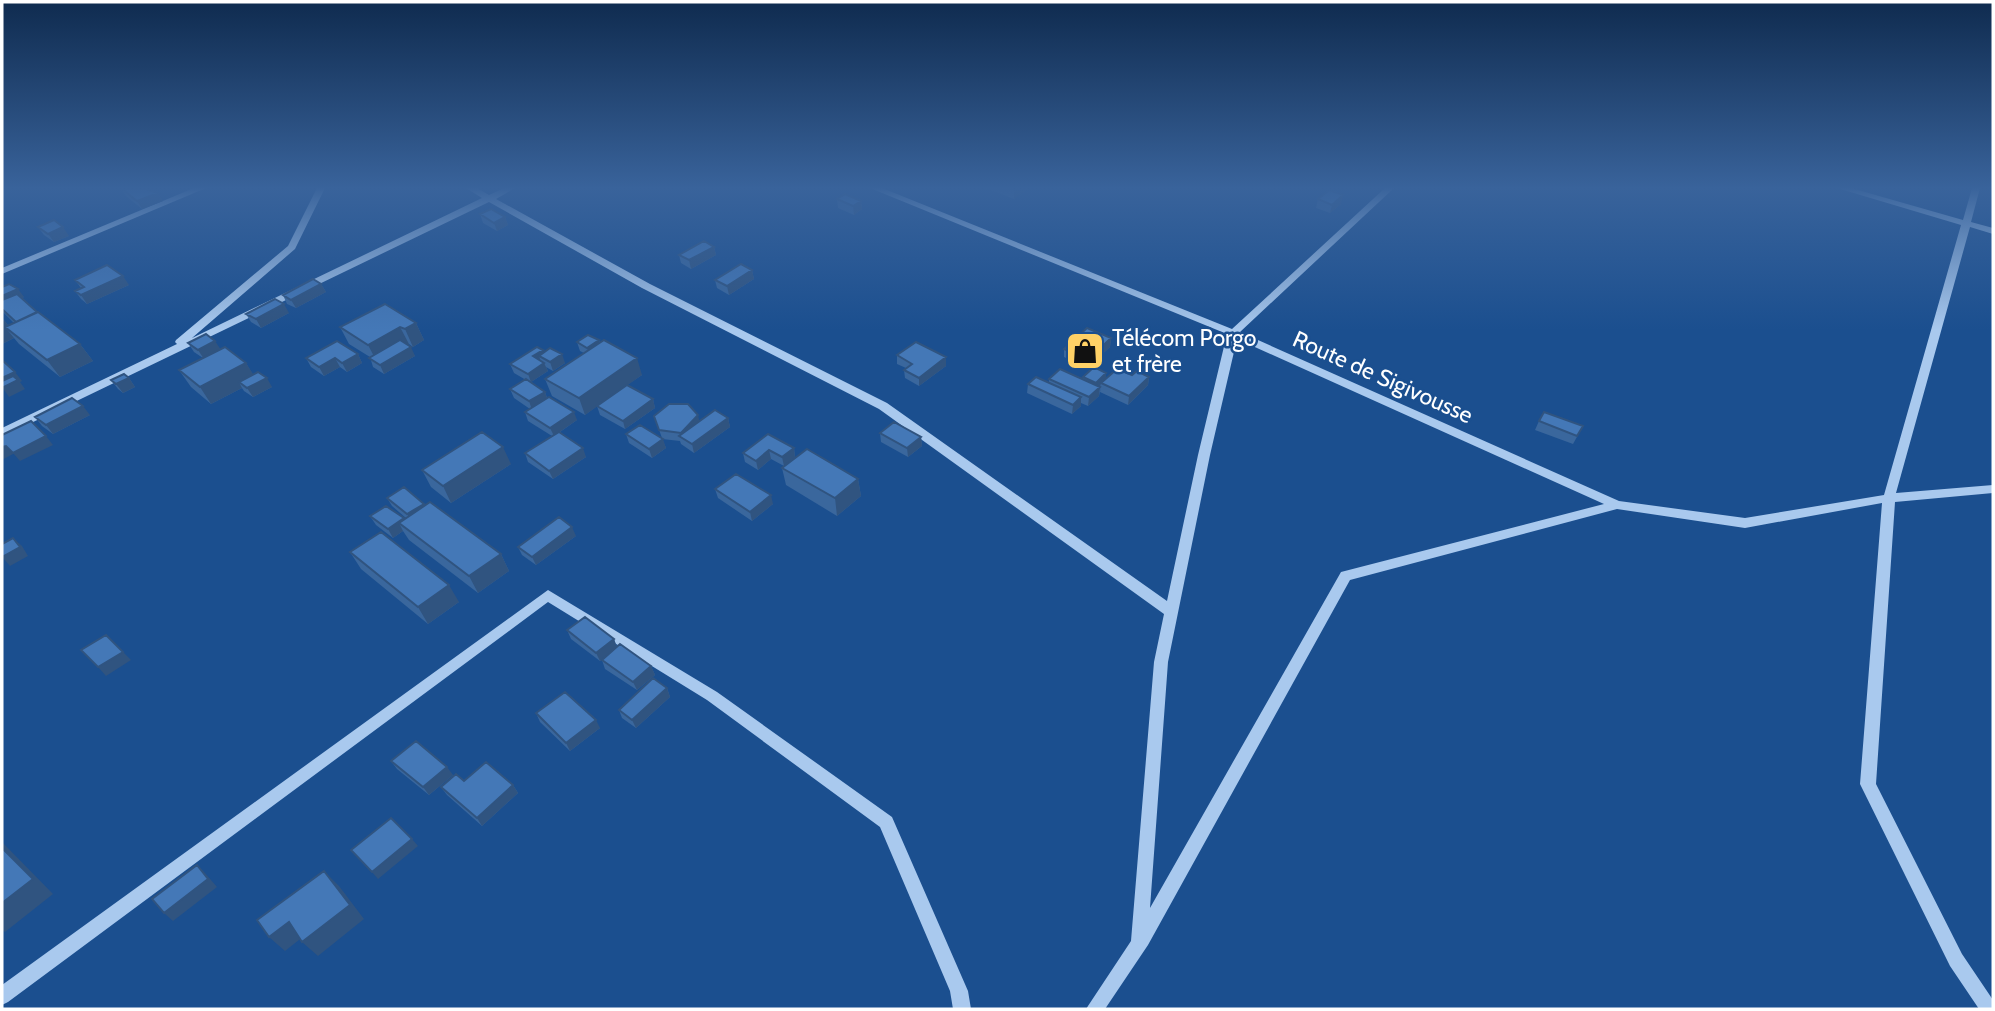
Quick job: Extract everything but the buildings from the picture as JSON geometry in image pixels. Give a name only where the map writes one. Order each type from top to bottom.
[{"type":"street","points":[[2,271],[88,235]]},
{"type":"street","points":[[164,355],[292,247],[298,235]]},
{"type":"street","points":[[2,433],[413,235]]},
{"type":"street","points":[[556,235],[646,286],[883,406],[1172,612]]},
{"type":"street","name":"Route de Sigivousse","points":[[991,235],[1233,333],[1617,505],[1745,523],[1889,498],[1993,489]]},
{"type":"street","points":[[1139,944],[1161,662],[1233,333],[1339,235]]},
{"type":"street","points":[[1964,235],[1889,498],[1868,784],[1956,960],[1989,1009]]},
{"type":"street","points":[[1095,1009],[1139,944],[1346,576],[1617,505]]},
{"type":"street","points":[[2,996],[548,595],[712,696],[886,822],[959,992],[962,1009]]},
{"type":"place","name":"Télécom Porgo et frère","points":[[1085,351]]}]
